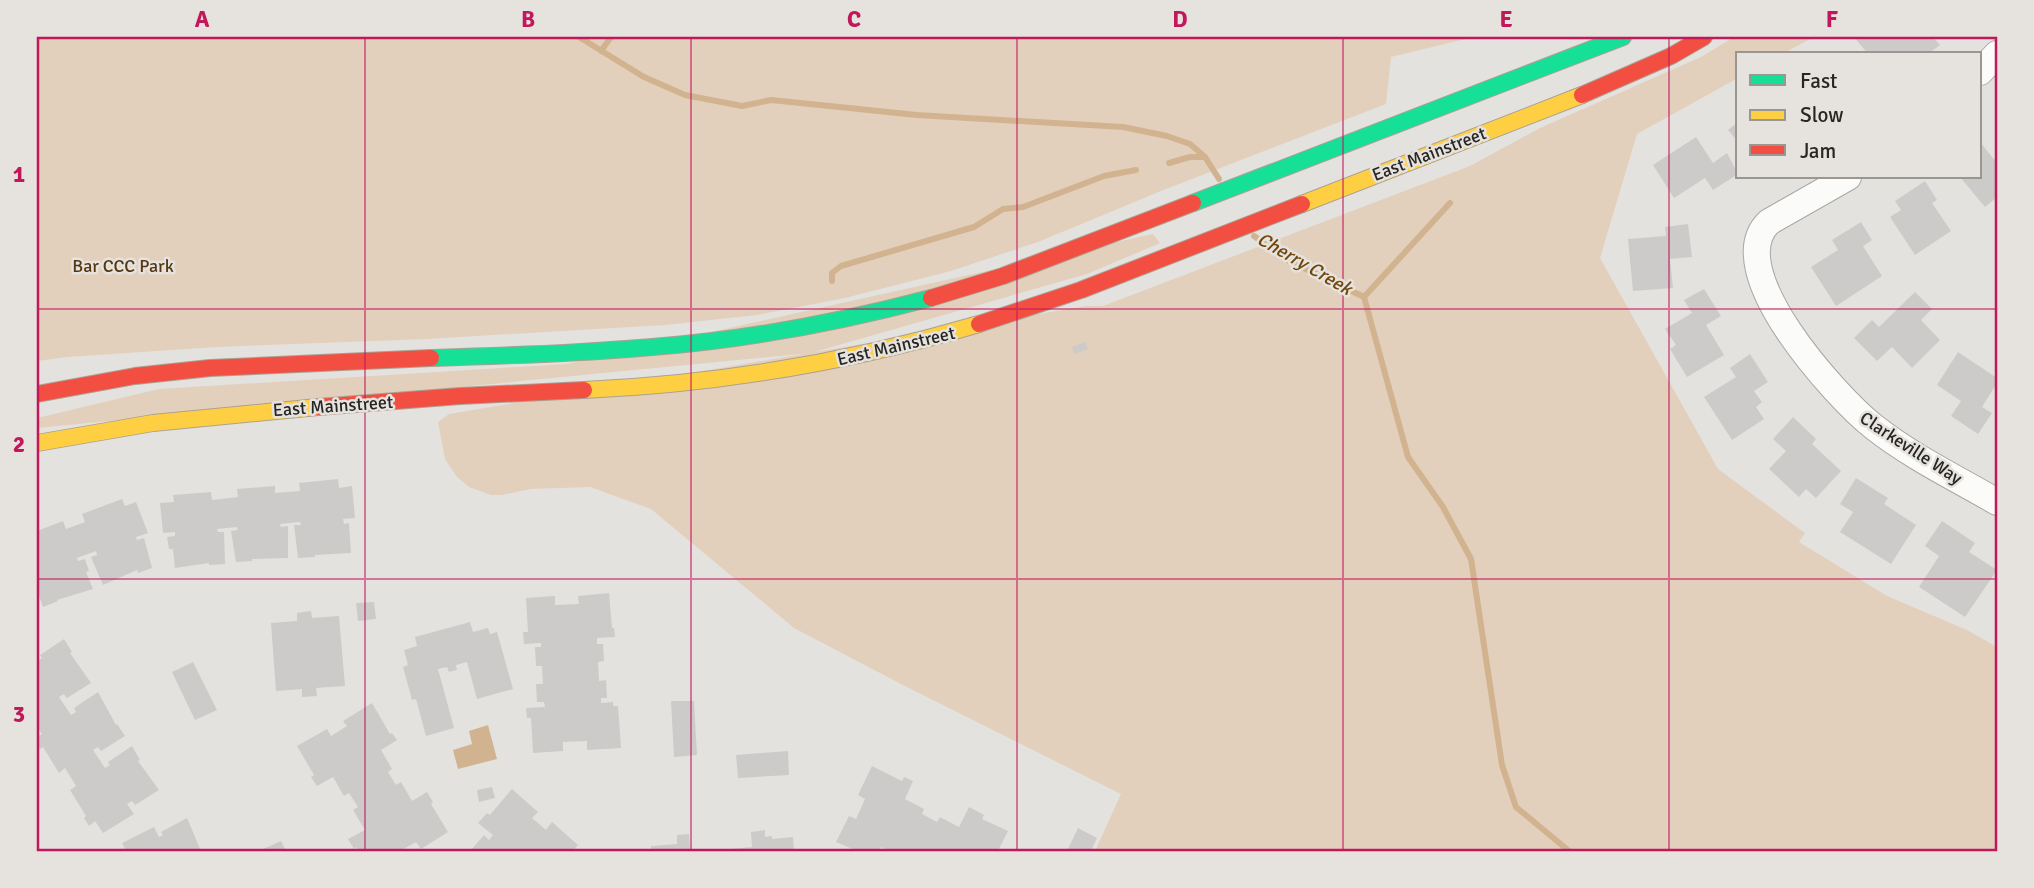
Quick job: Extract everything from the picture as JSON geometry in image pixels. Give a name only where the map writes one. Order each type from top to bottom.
[{"type":"main road","points":[[37,394],[126,377],[236,365],[617,348],[744,336],[861,315],[969,287],[1623,37]]},
{"type":"main road","name":"East Mainstreet","points":[[37,443],[108,428],[218,414],[471,395],[674,384],[763,374],[866,355],[1037,307],[1605,86],[1671,56],[1704,37]]},
{"type":"street","name":"Clarkeville Way","points":[[1847,178],[1769,222],[1760,231],[1756,241],[1759,275],[1806,355],[1838,396],[1895,442],[1997,502]]},
{"type":"green space","name":"Bar CCC Park","points":[[37,37],[1474,37],[1391,57],[1386,104],[1038,242],[951,271],[845,298],[757,315],[665,325],[427,339],[217,347],[37,361]]},
{"type":"green space","points":[[1734,37],[1814,37],[1786,52],[1736,52],[1736,79],[1637,134],[1600,258],[1718,469],[1805,533],[1799,542],[1887,596],[1967,630],[1997,647],[1997,851],[1095,851],[1121,794],[794,628],[651,509],[590,487],[531,489],[491,495],[469,487],[457,477],[445,459],[438,422],[449,414],[1086,306],[1103,306],[1470,166],[1540,128],[1701,57]]},
{"type":"green space","points":[[1153,234],[1160,243],[1087,274],[811,353],[37,428],[37,418],[159,389],[567,364]]},
{"type":"shaded area","points":[[488,725],[497,759],[458,769],[453,750],[472,744],[469,731]]},
{"type":"building","points":[[1854,37],[1933,37],[1940,45],[1931,52],[1866,52]]},
{"type":"building","points":[[1736,124],[1736,140],[1728,130]]},
{"type":"building","points":[[1696,137],[1713,163],[1727,153],[1736,175],[1713,190],[1705,178],[1674,198],[1653,165]]},
{"type":"building","points":[[1982,144],[1997,163],[1997,197],[1985,207],[1961,178],[1982,178]]},
{"type":"building","points":[[1925,181],[1937,200],[1932,203],[1951,231],[1915,255],[1890,217],[1901,210],[1895,201]]},
{"type":"building","points":[[1861,222],[1872,240],[1863,246],[1882,276],[1836,306],[1811,267],[1838,250],[1832,240]]},
{"type":"building","points":[[1688,224],[1692,257],[1670,259],[1673,288],[1633,291],[1628,239],[1666,236],[1665,227]]},
{"type":"building","points":[[1704,289],[1721,316],[1706,325],[1724,355],[1687,377],[1670,349],[1676,345],[1665,329],[1692,313],[1684,300]]},
{"type":"building","points":[[1915,292],[1932,309],[1921,320],[1940,340],[1912,368],[1892,347],[1877,361],[1854,338],[1872,320],[1879,327]]},
{"type":"building","points":[[1085,342],[1088,349],[1074,354],[1072,347]]},
{"type":"building","points":[[1958,352],[1997,378],[1997,383],[1982,407],[1992,413],[1978,434],[1951,416],[1961,401],[1937,385]]},
{"type":"building","points":[[1750,354],[1768,382],[1754,391],[1762,402],[1756,407],[1764,419],[1732,440],[1704,397],[1736,377],[1730,368]]},
{"type":"building","points":[[1793,417],[1816,439],[1812,444],[1841,471],[1816,498],[1806,489],[1799,497],[1769,469],[1786,451],[1773,439]]},
{"type":"building","points":[[1856,478],[1888,498],[1884,504],[1916,525],[1891,564],[1840,532],[1853,512],[1840,504]]},
{"type":"building","points":[[338,479],[339,488],[352,486],[355,518],[343,519],[344,524],[349,523],[351,553],[298,558],[294,525],[301,525],[300,522],[280,524],[281,527],[288,526],[288,558],[236,562],[231,531],[238,530],[237,527],[217,529],[218,532],[224,532],[225,564],[209,563],[175,568],[173,549],[169,549],[167,537],[175,536],[175,532],[163,533],[160,503],[174,502],[173,495],[211,492],[212,500],[238,497],[237,489],[275,486],[275,493],[300,491],[299,483]]},
{"type":"building","points":[[122,499],[125,506],[136,502],[148,533],[136,537],[137,540],[144,538],[152,568],[138,573],[137,570],[103,585],[91,557],[97,555],[96,551],[77,558],[78,561],[85,559],[89,571],[86,572],[93,589],[43,607],[37,590],[37,531],[63,521],[66,529],[85,522],[82,514]]},
{"type":"building","points":[[1942,521],[1975,543],[1969,552],[1997,570],[1965,617],[1919,587],[1939,556],[1925,546]]},
{"type":"building","points":[[609,593],[615,637],[597,638],[597,644],[603,644],[604,661],[598,662],[599,681],[606,680],[607,698],[601,698],[601,703],[613,702],[613,706],[618,706],[621,748],[587,750],[587,741],[563,742],[563,751],[533,753],[531,718],[527,718],[526,708],[545,707],[544,702],[537,702],[536,684],[543,684],[542,666],[536,666],[535,647],[541,647],[541,643],[524,644],[523,632],[528,632],[526,598],[555,596],[555,605],[579,604],[578,596]]},
{"type":"building","points":[[374,602],[376,619],[358,621],[356,603]]},
{"type":"building","points":[[311,611],[312,618],[339,616],[345,686],[316,688],[317,696],[302,697],[302,689],[276,691],[271,623],[297,621],[297,613]]},
{"type":"building","points":[[470,622],[473,632],[488,628],[490,634],[497,632],[513,689],[477,699],[467,662],[456,665],[457,670],[449,672],[447,667],[438,669],[454,728],[426,736],[416,699],[412,700],[403,667],[408,665],[404,650],[417,646],[415,637]]},
{"type":"building","points":[[64,639],[72,652],[70,653],[91,683],[67,698],[64,694],[59,697],[71,715],[76,712],[74,708],[98,692],[125,736],[101,751],[98,747],[93,750],[105,768],[110,765],[108,762],[132,746],[140,760],[138,761],[159,790],[135,805],[132,801],[127,804],[134,814],[103,833],[95,821],[89,826],[84,818],[86,816],[70,790],[76,786],[65,768],[59,773],[43,747],[40,749],[37,743],[37,737],[42,734],[37,727],[37,662],[42,658],[40,655]]},
{"type":"building","points":[[193,662],[217,710],[195,720],[172,672]]},
{"type":"building","points":[[671,701],[694,701],[697,755],[674,757]]},
{"type":"building","points":[[372,703],[390,734],[397,740],[381,750],[392,769],[388,772],[396,785],[401,782],[412,801],[427,792],[448,832],[421,849],[416,842],[400,851],[354,849],[348,839],[365,830],[353,810],[358,807],[349,793],[344,796],[333,777],[317,786],[311,777],[314,775],[297,746],[327,729],[331,736],[347,726],[343,721]]},
{"type":"building","points":[[788,751],[789,775],[738,778],[736,755]]},
{"type":"building","points":[[872,766],[902,781],[904,777],[913,781],[905,799],[924,809],[922,814],[937,822],[940,817],[959,827],[969,807],[984,815],[982,819],[1008,831],[998,851],[890,851],[881,847],[879,851],[857,851],[836,842],[849,816],[856,819],[865,799],[858,795]]},
{"type":"building","points":[[492,787],[495,798],[479,802],[477,790]]},
{"type":"building","points":[[512,789],[538,812],[532,818],[546,830],[552,822],[578,845],[573,851],[472,849],[484,835],[489,840],[493,835],[478,823],[487,813],[490,815]]},
{"type":"building","points":[[187,818],[201,851],[126,851],[122,843],[154,827],[159,837],[163,835],[161,832]]},
{"type":"building","points":[[1078,828],[1097,838],[1091,851],[1067,851]]},
{"type":"building","points":[[765,830],[765,837],[772,836],[772,839],[793,837],[794,851],[730,851],[752,847],[751,832]]},
{"type":"building","points":[[689,834],[690,851],[651,851],[651,846],[677,844],[677,835]]},
{"type":"building","points":[[281,841],[286,851],[259,851]]},
{"type":"waterway","name":"Cherry Creek","points":[[579,37],[644,77],[685,95],[742,106],[771,100],[917,115],[1123,127],[1190,144],[1205,157],[1219,179]]},
{"type":"waterway","points":[[601,51],[611,37]]},
{"type":"waterway","points":[[1169,163],[1190,157],[1205,157]]},
{"type":"waterway","points":[[832,281],[832,273],[841,266],[974,227],[1003,209],[1023,207],[1104,176],[1136,170]]},
{"type":"waterway","points":[[1364,297],[1450,203]]},
{"type":"waterway","name":"Cherry Creek","points":[[1254,236],[1289,261],[1364,297],[1408,457],[1443,507],[1471,559],[1502,765],[1516,807],[1569,851]]},
{"type":"traffic: fast","points":[[1193,203],[1623,37]]},
{"type":"traffic: fast","points":[[431,358],[607,350],[712,341],[822,323],[931,298]]},
{"type":"traffic: slow","points":[[1302,204],[1582,95]]},
{"type":"traffic: slow","points":[[584,390],[685,382],[784,369],[882,350],[979,324]]},
{"type":"traffic: slow","points":[[37,443],[153,423],[318,407]]},
{"type":"traffic: jam","points":[[1582,95],[1671,56],[1704,37]]},
{"type":"traffic: jam","points":[[931,298],[1003,276],[1193,203]]},
{"type":"traffic: jam","points":[[979,324],[1081,290],[1302,204]]},
{"type":"traffic: jam","points":[[37,394],[135,376],[210,368],[431,358]]},
{"type":"traffic: jam","points":[[318,407],[584,390]]}]
